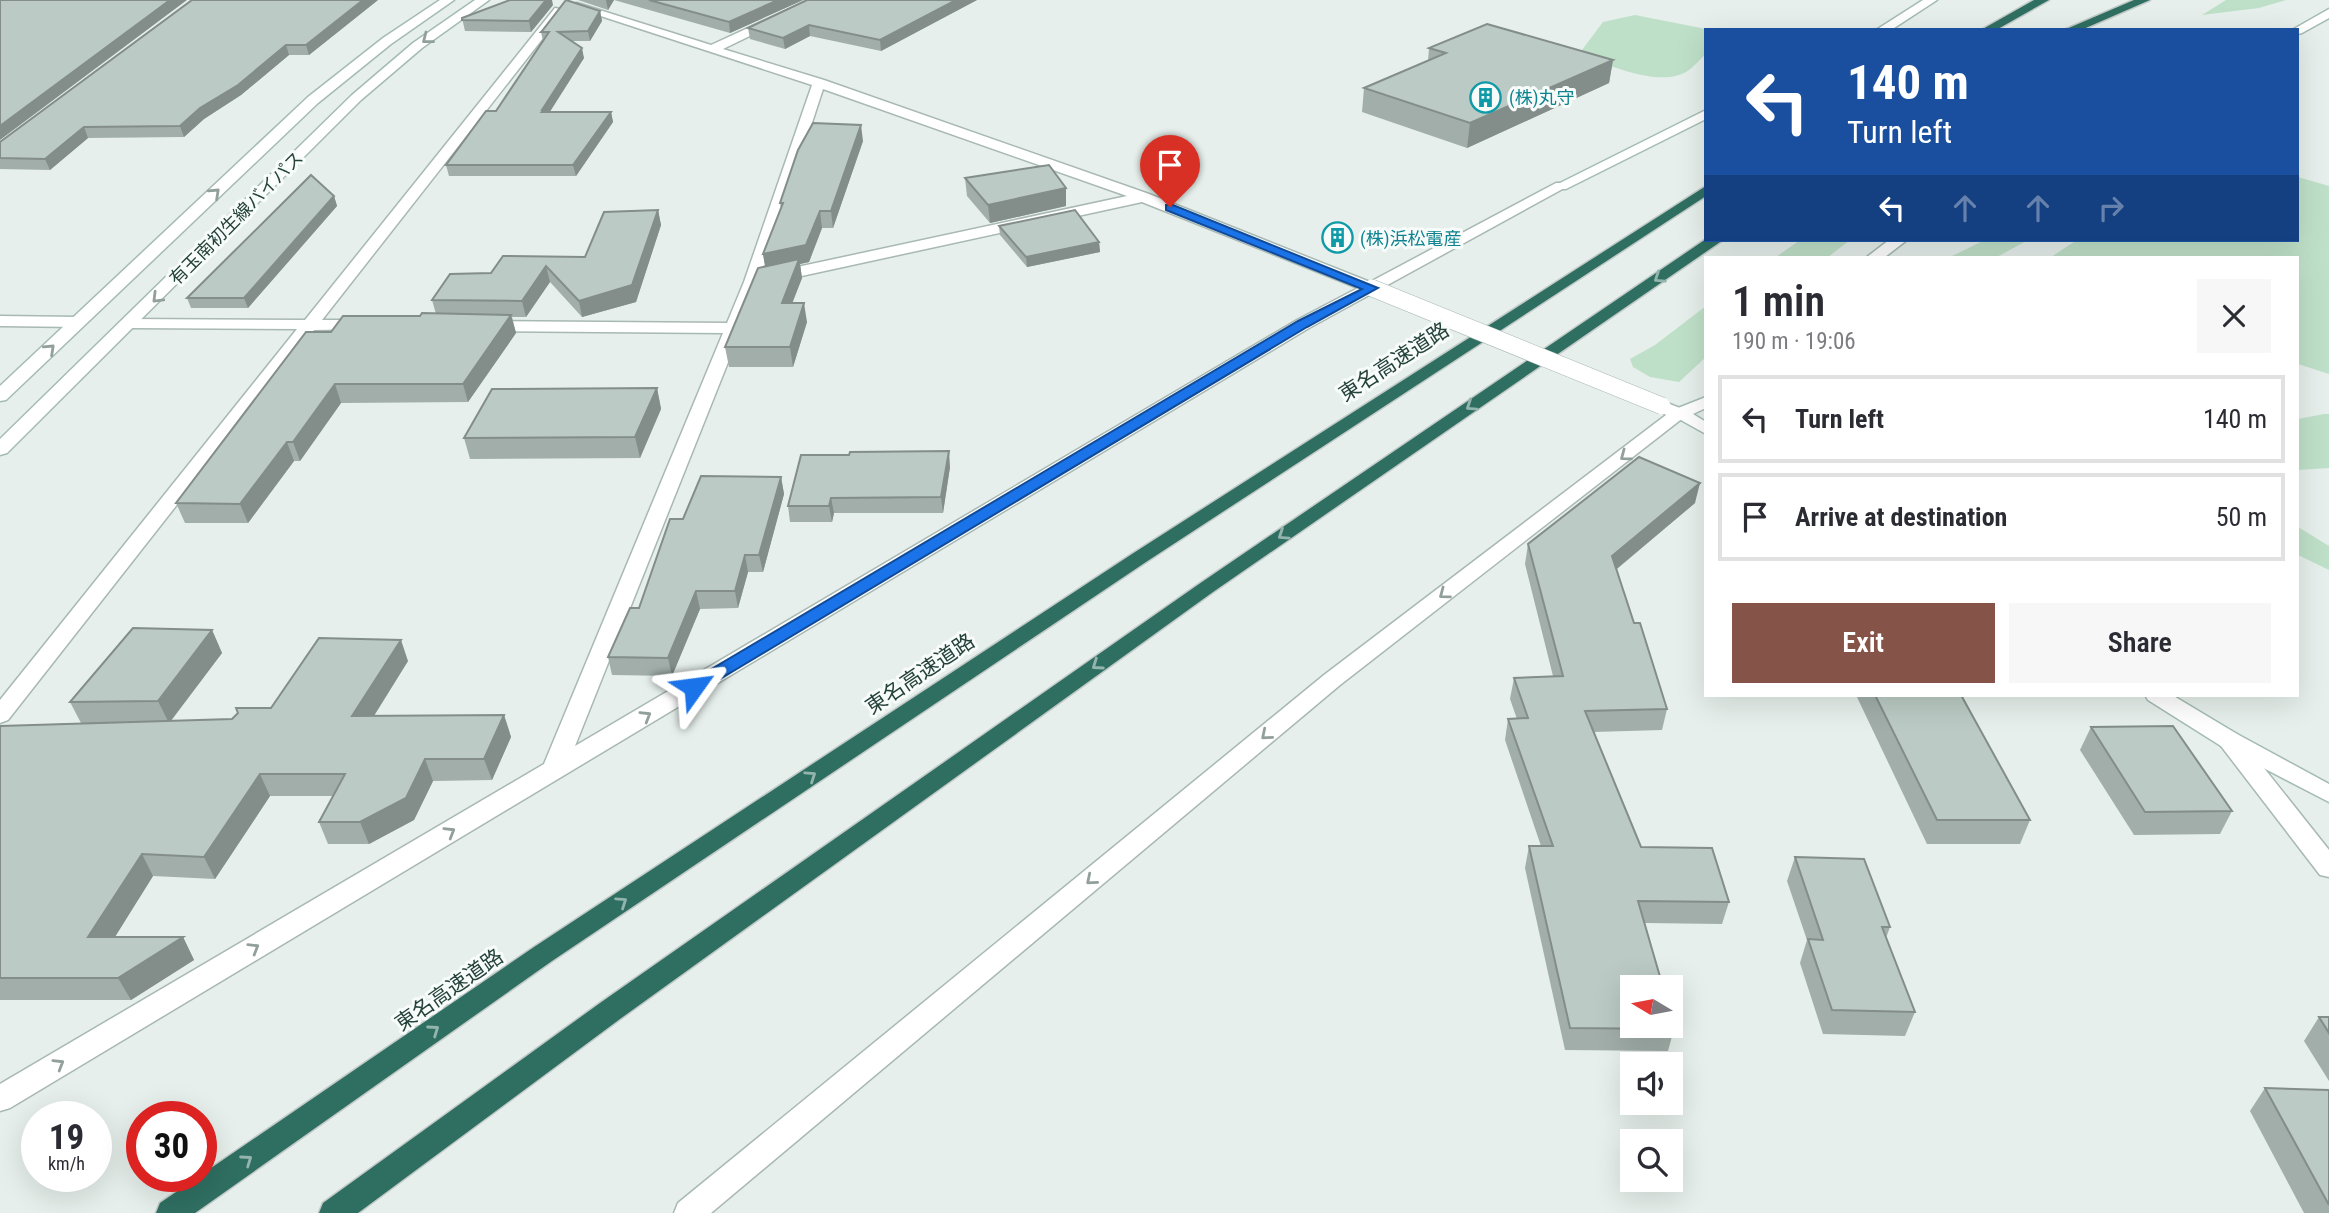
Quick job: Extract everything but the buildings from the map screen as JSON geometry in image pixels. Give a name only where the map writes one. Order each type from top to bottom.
[{"type":"highway","points":[[1990,28],[2032,0]]},
{"type":"highway","points":[[1991,28],[2042,0]]},
{"type":"highway","points":[[2063,28],[2112,0]]},
{"type":"highway","points":[[2075,28],[2144,0]]},
{"type":"highway","name":"東名高速道路","points":[[171,1213],[600,916],[1151,550],[1704,191]]},
{"type":"highway","points":[[334,1213],[621,1003],[1206,588],[1712,242]]},
{"type":"street","name":"有玉南初生線バイパス","points":[[0,396],[313,100],[387,41],[447,0]]},
{"type":"street","name":"有玉南初生線バイパス","points":[[0,449],[131,323],[352,101],[434,34],[483,0]]},
{"type":"street","points":[[712,49],[818,0]]},
{"type":"street","points":[[1885,28],[1931,0]]},
{"type":"street","points":[[0,715],[561,1],[819,83],[1144,197],[1671,410],[1704,428]]},
{"type":"street","points":[[2299,29],[2329,13]]},
{"type":"street","points":[[553,771],[752,282],[819,83]]},
{"type":"street","points":[[0,1099],[1303,324],[1561,186],[1704,115]]},
{"type":"street","points":[[752,282],[1144,197]]},
{"type":"street","points":[[1876,256],[1896,242]]},
{"type":"street","points":[[0,321],[79,322]]},
{"type":"street","points":[[131,323],[311,322],[380,325]]},
{"type":"street","points":[[475,326],[733,328]]},
{"type":"street","points":[[689,1213],[1332,680],[1671,410],[1704,402]]},
{"type":"street","points":[[2158,697],[2329,794]]},
{"type":"street","points":[[2230,740],[2329,868]]},
{"type":"green space","points":[[2226,0],[2286,0],[2259,8],[2202,15]]},
{"type":"green space","points":[[1635,15],[1704,29],[1704,56],[1686,72],[1661,77],[1632,73],[1579,54],[1603,22]]},
{"type":"green space","points":[[2299,177],[2329,186],[2329,374],[2299,364],[2299,256],[2053,256],[2074,242],[2299,242]]},
{"type":"green space","points":[[1797,242],[1847,242],[1829,256],[1777,256]]},
{"type":"green space","points":[[1981,242],[2024,242],[1999,256],[1952,256]]},
{"type":"green space","points":[[1704,308],[1704,359],[1679,382],[1650,377],[1633,367],[1630,359],[1655,345]]},
{"type":"green space","points":[[2329,414],[2329,468],[2299,470],[2299,419]]},
{"type":"green space","points":[[2299,528],[2329,546],[2329,570],[2299,555]]},
{"type":"place","name":"(株)丸守","points":[[1486,97]]},
{"type":"place","name":"(株)浜松電産","points":[[1337,238]]},
{"type":"route","points":[[694,687],[1303,324],[1372,288],[1170,207]]}]
